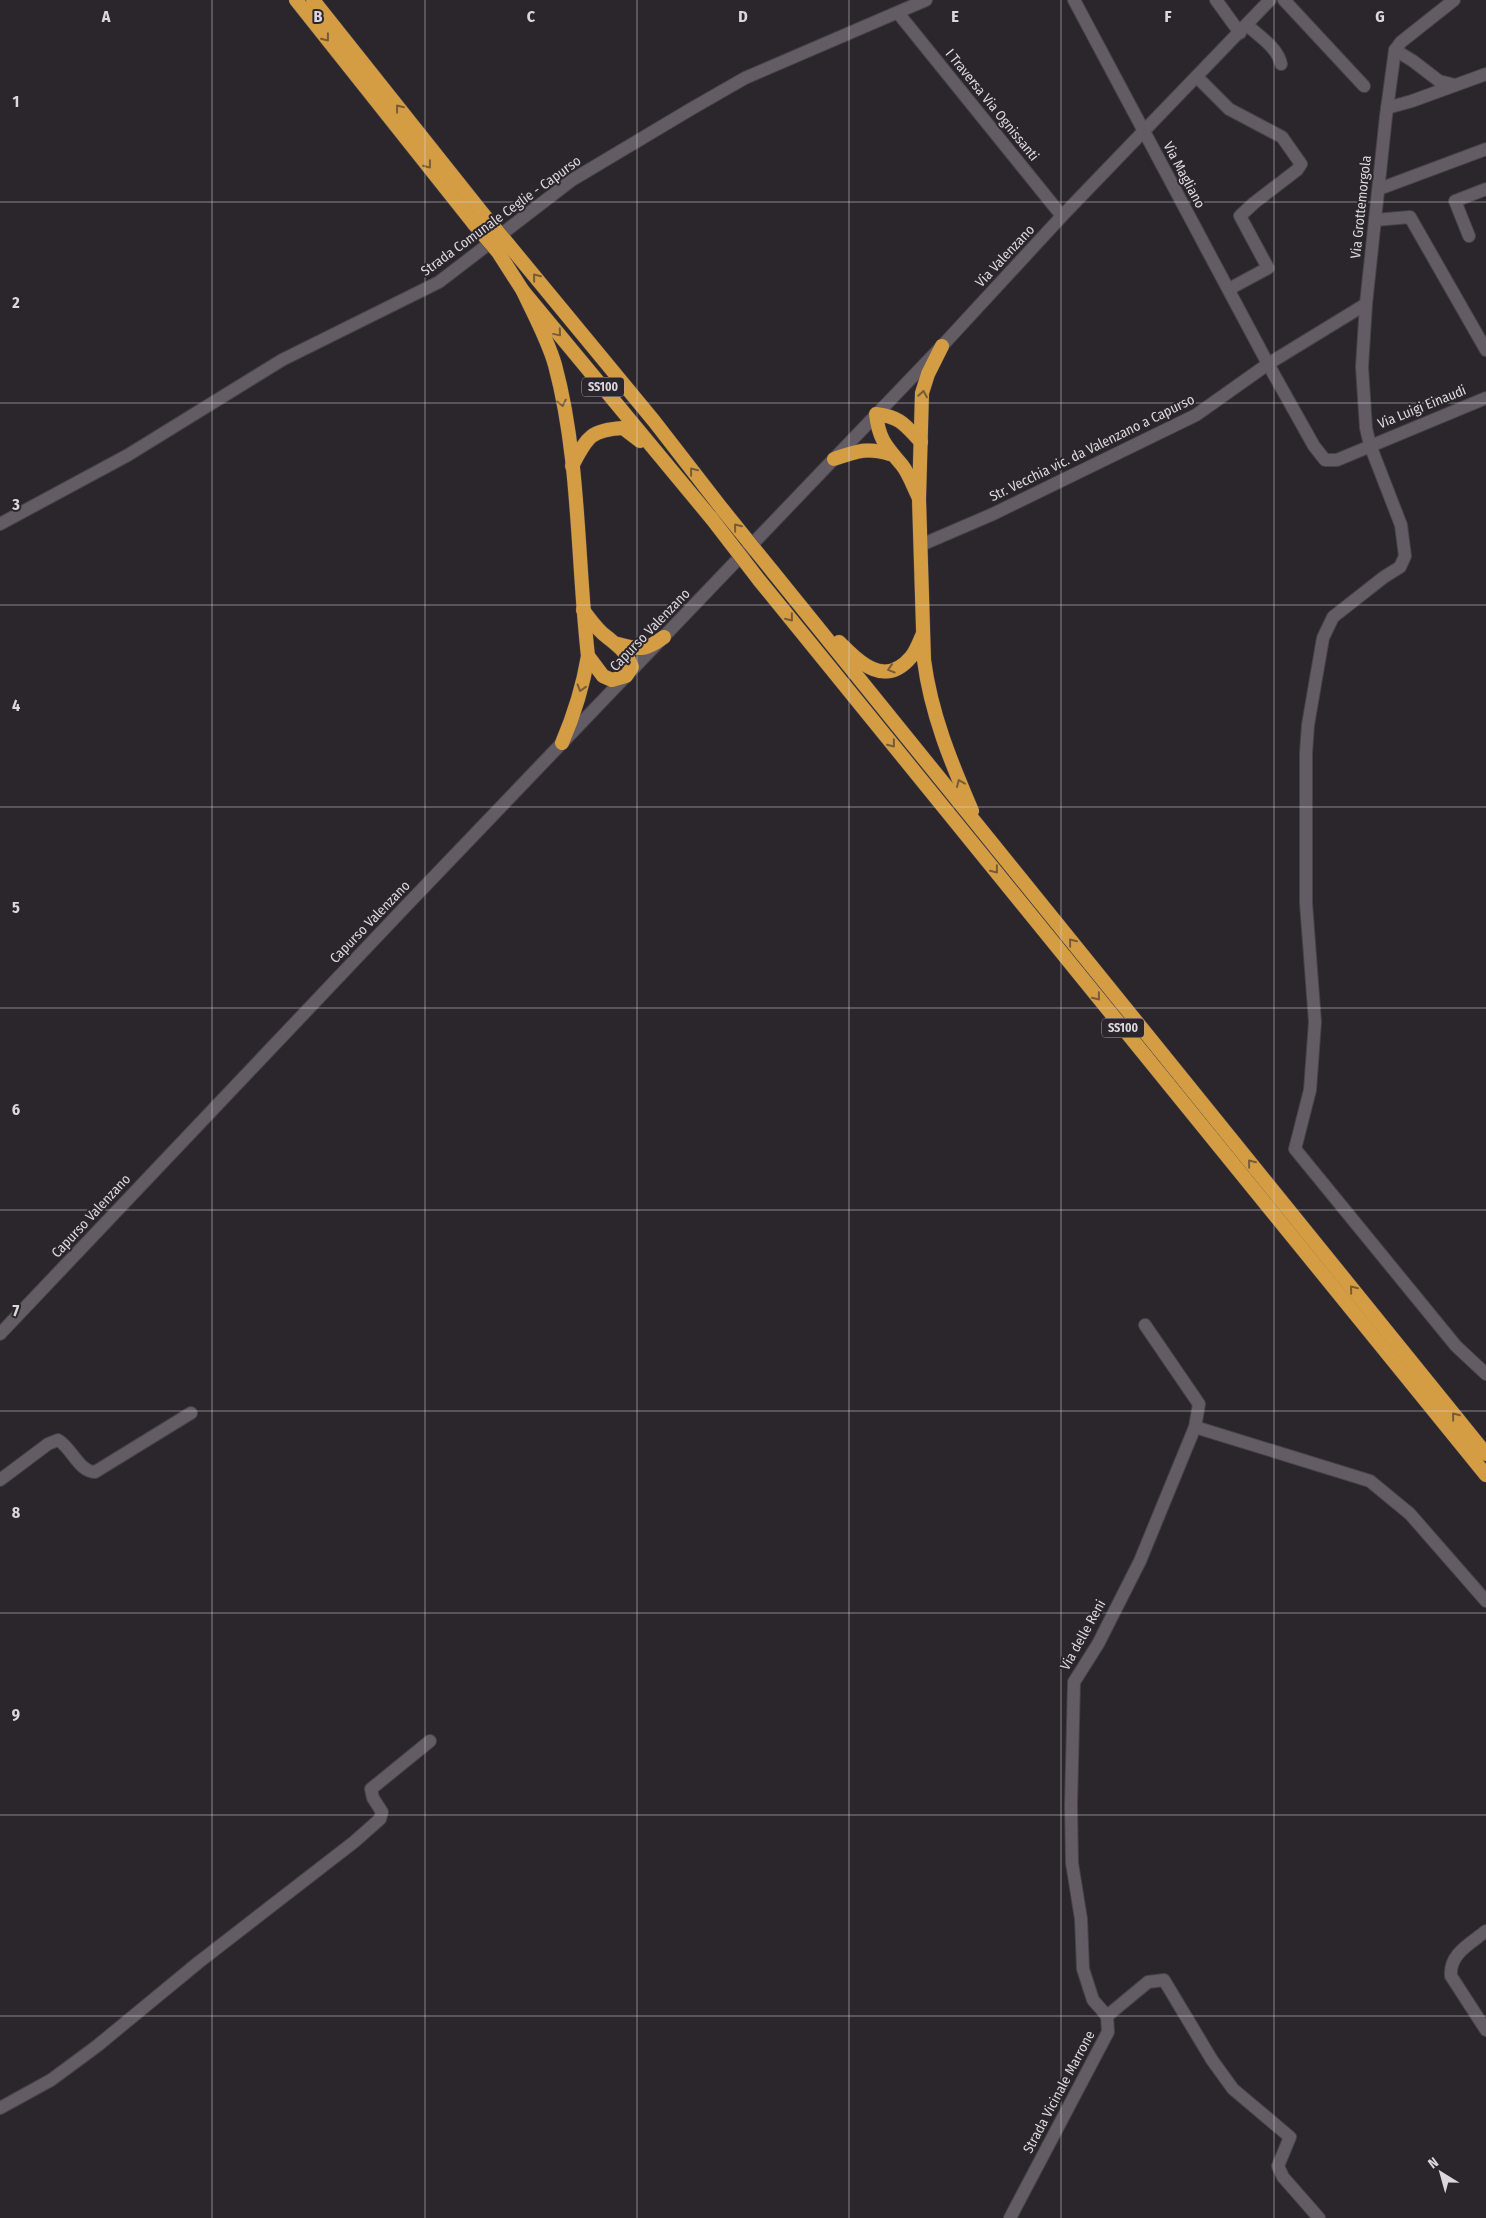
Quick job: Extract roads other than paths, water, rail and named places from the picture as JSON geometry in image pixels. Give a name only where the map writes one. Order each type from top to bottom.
[{"type":"highway","name":"SS100","points":[[296,0],[503,248],[654,421],[723,510],[1486,1454]]},
{"type":"highway","name":"SS100","points":[[313,0],[479,219]]},
{"type":"highway","name":"SS100","points":[[503,248],[524,291],[554,363],[565,417],[572,466],[582,609],[588,656],[584,679],[572,720],[562,743]]},
{"type":"highway","name":"SS100","points":[[524,291],[712,519],[759,580],[1486,1475]]},
{"type":"highway","name":"SS100","points":[[942,346],[928,374],[922,393],[919,499],[923,635],[927,686],[940,731],[980,828]]},
{"type":"highway","name":"SS100","points":[[876,414],[878,428],[890,454],[902,466],[919,499]]},
{"type":"highway","points":[[876,414],[893,416],[906,426],[921,442]]},
{"type":"highway","name":"SS100","points":[[572,466],[588,438],[604,429],[623,428],[638,439],[689,497],[702,507]]},
{"type":"highway","points":[[834,459],[873,449],[890,454]]},
{"type":"highway","points":[[795,599],[847,650],[872,670],[885,672],[899,667],[911,657],[923,635]]},
{"type":"highway","points":[[582,609],[606,637],[618,644],[636,648],[651,647],[664,637]]},
{"type":"highway","points":[[618,644],[627,654],[632,667],[626,676]]},
{"type":"highway","name":"SS100","points":[[588,656],[603,676],[612,680],[626,676]]},
{"type":"street","name":"Strada Comunale Ceglie - Capurso","points":[[0,524],[128,455],[282,360],[439,282],[572,180],[745,78],[926,0]]},
{"type":"street","name":"Via Magliano","points":[[1074,0],[1268,364]]},
{"type":"street","points":[[1216,0],[1243,29],[1270,46],[1280,58],[1281,64]]},
{"type":"street","name":"Via Valenzano","points":[[762,533],[942,346],[1062,216],[1270,0]]},
{"type":"street","points":[[1284,0],[1364,86]]},
{"type":"street","points":[[1454,0],[1401,42],[1395,50],[1413,61],[1439,82],[1455,85]]},
{"type":"street","name":"I Traversa Via Ognissanti","points":[[898,13],[1062,216]]},
{"type":"street","name":"Via Grottemorgola","points":[[1395,50],[1366,304],[1362,367],[1366,428],[1370,445],[1401,525],[1406,556],[1400,567],[1384,577],[1338,613],[1327,628],[1323,638],[1308,725],[1306,753],[1306,903],[1315,1022],[1310,1090],[1295,1149],[1456,1346],[1486,1374]]},
{"type":"street","points":[[1387,108],[1486,74]]},
{"type":"street","points":[[1197,77],[1229,109],[1282,137],[1301,164],[1297,170],[1240,216],[1268,268],[1228,289]]},
{"type":"street","points":[[1379,190],[1486,149]]},
{"type":"street","points":[[1469,236],[1455,201],[1486,190]]},
{"type":"street","points":[[1375,220],[1410,217],[1481,329],[1486,350]]},
{"type":"street","name":"Str. Vecchia vic. da Valenzano a Capurso","points":[[921,545],[993,514],[1196,415],[1268,364],[1366,304]]},
{"type":"street","name":"Via Luigi Einaudi","points":[[1268,364],[1314,446],[1325,460],[1337,460],[1486,398]]},
{"type":"street","name":"Capurso Valenzano","points":[[0,1334],[762,533]]},
{"type":"street","name":"Via delle Reni","points":[[1107,2016],[1093,2000],[1083,1970],[1080,1919],[1072,1863],[1070,1805],[1074,1682],[1098,1644],[1140,1561],[1196,1427],[1199,1404],[1145,1325]]},
{"type":"street","points":[[0,1480],[48,1444],[58,1440],[86,1470],[95,1472],[191,1413]]},
{"type":"street","points":[[1196,1427],[1370,1481],[1410,1514],[1486,1601]]},
{"type":"street","points":[[0,2108],[51,2080],[97,2046],[199,1962],[354,1842],[380,1819],[382,1812],[373,1798],[371,1789],[430,1741]]},
{"type":"street","points":[[1486,1931],[1455,1956],[1450,1966],[1451,1976],[1486,2030]]},
{"type":"street","points":[[1107,2016],[1148,1982],[1164,1980],[1212,2060],[1234,2090],[1290,2137],[1278,2166],[1283,2177],[1319,2218]]},
{"type":"street","name":"Strada Vicinale Marrone","points":[[1010,2218],[1108,2032],[1107,2016]]}]
